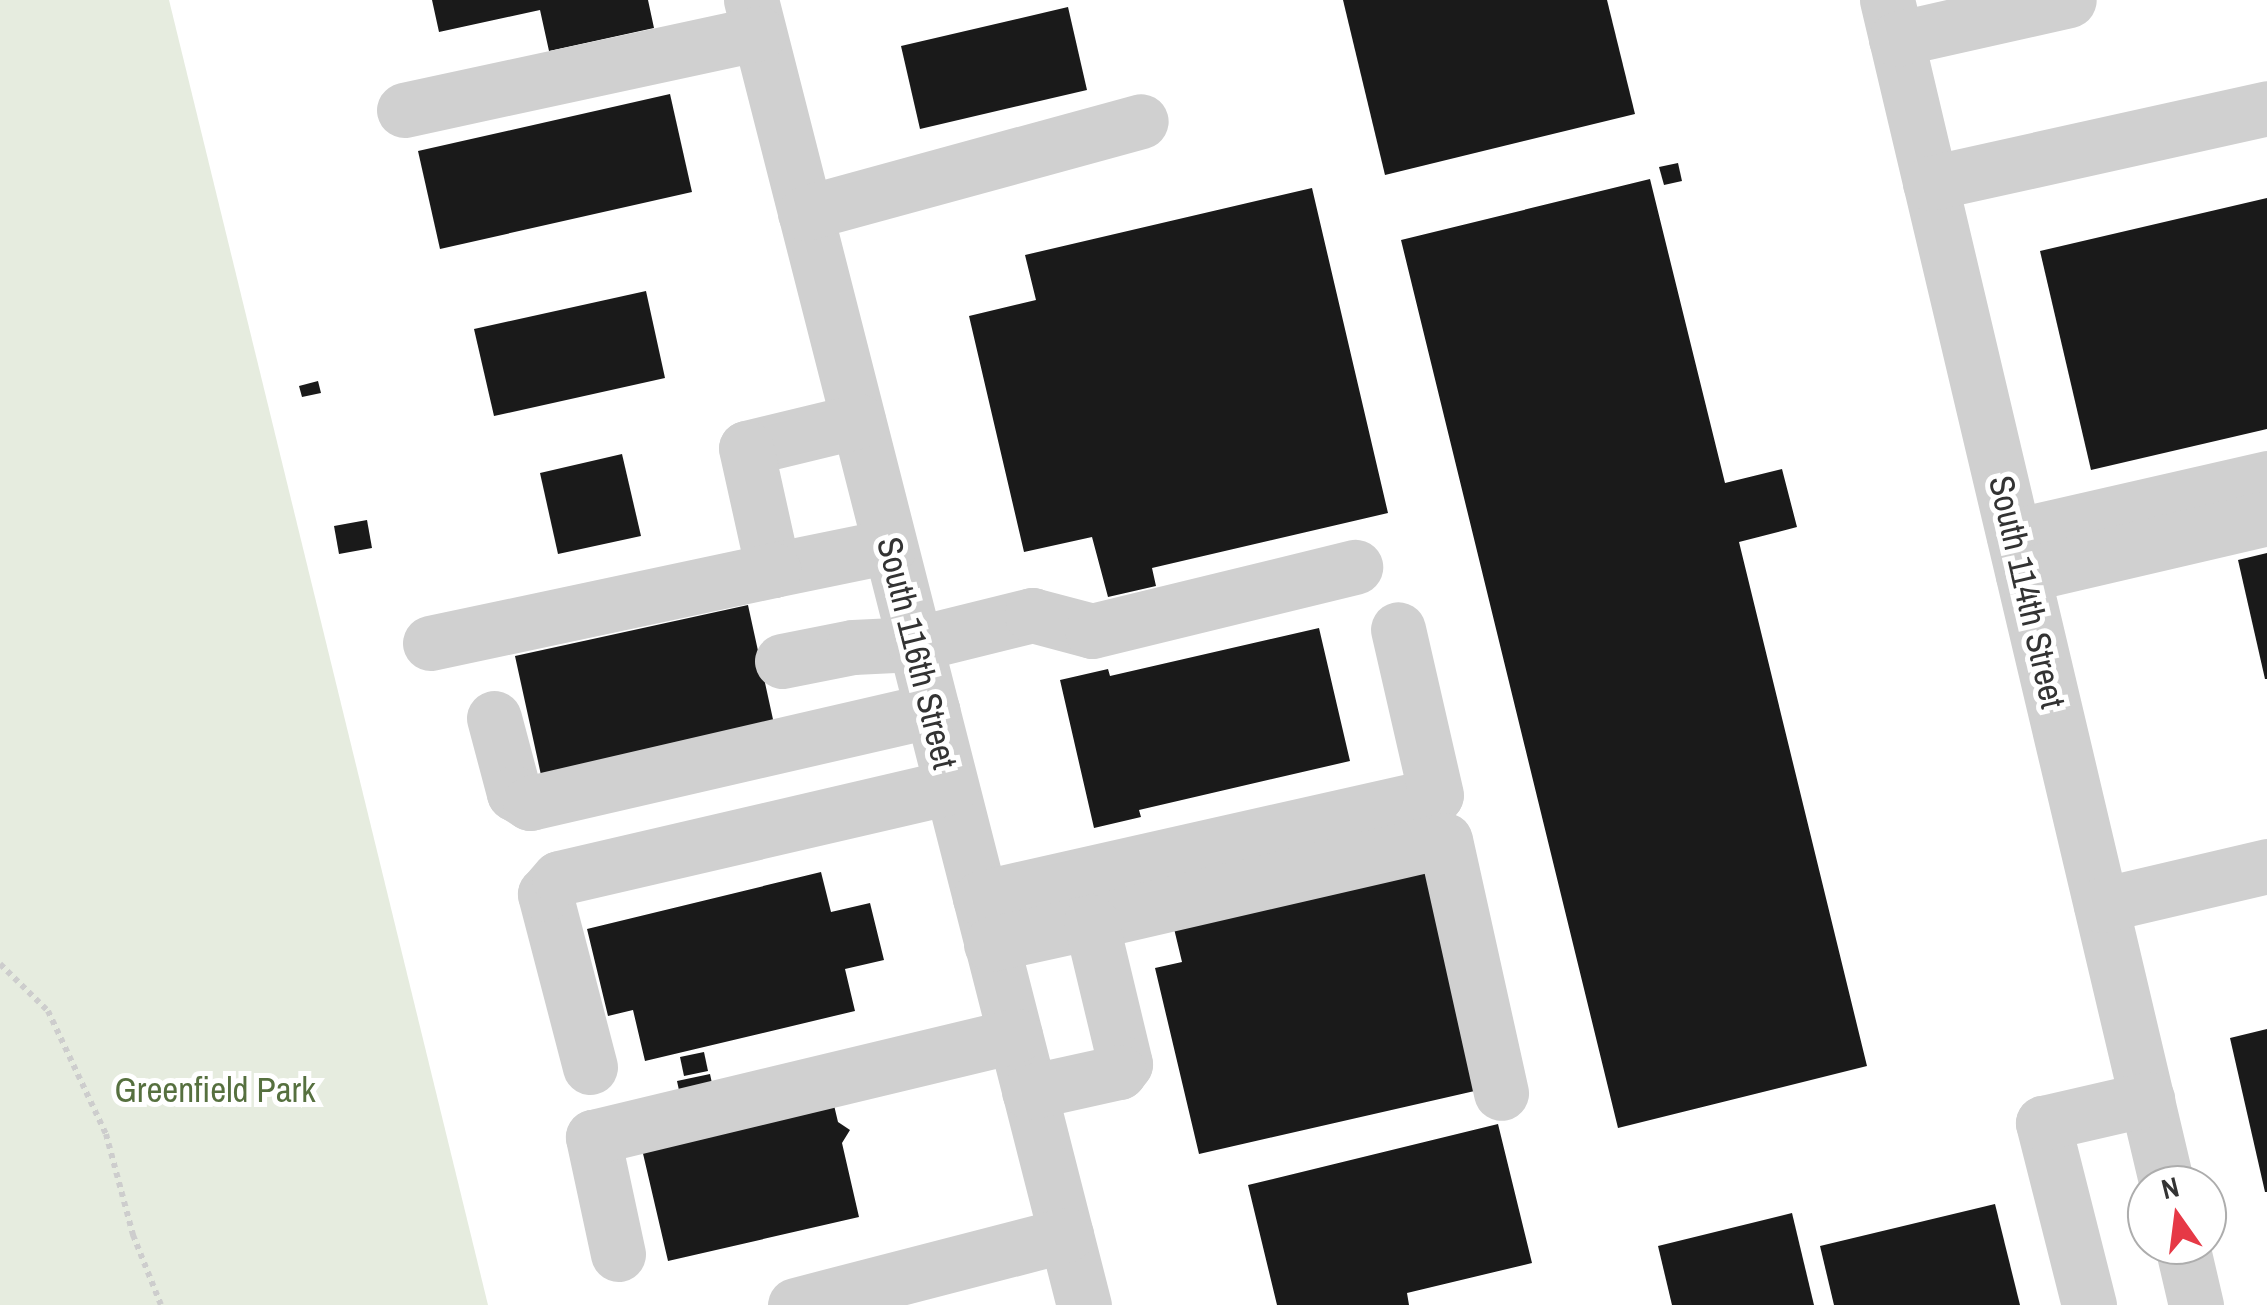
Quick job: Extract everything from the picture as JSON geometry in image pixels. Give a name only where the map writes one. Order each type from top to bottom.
[{"type":"street","points":[[1891,20],[2069,0]]},
{"type":"street","points":[[404,110],[755,16]]},
{"type":"street","name":"South 116th Street","points":[[755,16],[1084,1305]]},
{"type":"street","name":"South 114th Street","points":[[1891,20],[2163,1165]]},
{"type":"street","points":[[1930,183],[2267,108]]},
{"type":"street","points":[[805,213],[1140,121]]},
{"type":"street","points":[[774,570],[746,448],[858,421]]},
{"type":"street","points":[[2018,555],[2267,478]]},
{"type":"street","points":[[2018,555],[2267,518]]},
{"type":"street","points":[[430,643],[890,546]]},
{"type":"street","points":[[782,661],[853,647],[915,644],[1032,615],[1092,631],[1355,567]]},
{"type":"street","points":[[1398,629],[1501,1093]]},
{"type":"street","points":[[494,718],[514,793],[530,803],[932,710]]},
{"type":"street","points":[[590,1067],[545,894],[558,878],[951,787]]},
{"type":"street","points":[[986,921],[1440,817]]},
{"type":"street","points":[[986,921],[1090,922],[1440,817]]},
{"type":"street","points":[[2101,905],[2267,866]]},
{"type":"street","points":[[1030,1092],[1119,1072],[1125,1064],[1090,922]]},
{"type":"street","points":[[618,1254],[592,1138],[1015,1036]]},
{"type":"street","points":[[2089,1305],[2043,1123],[2147,1098]]},
{"type":"street","points":[[795,1305],[1066,1234]]},
{"type":"street","points":[[2187,1265],[2196,1305]]},
{"type":"path","points":[[0,964],[48,1012],[98,1117],[133,1235],[162,1305]]},
{"type":"green space","name":"Greenfield Park","points":[[0,0],[169,0],[488,1305],[0,1305]]},
{"type":"building","points":[[432,0],[648,0],[654,28],[549,51],[540,10],[439,32]]},
{"type":"building","points":[[1343,0],[1607,0],[1635,114],[1385,175]]},
{"type":"building","points":[[1068,7],[1087,90],[920,129],[901,46]]},
{"type":"building","points":[[670,94],[692,192],[440,249],[418,151]]},
{"type":"building","points":[[1678,163],[1682,181],[1664,185],[1659,167]]},
{"type":"building","points":[[1650,179],[1725,483],[1782,469],[1797,527],[1739,542],[1867,1066],[1618,1128],[1401,240]]},
{"type":"building","points":[[1312,188],[1388,513],[1152,568],[1156,586],[1108,597],[1092,537],[1024,552],[969,316],[1036,300],[1025,255]]},
{"type":"building","points":[[2267,198],[2267,429],[2091,470],[2040,251]]},
{"type":"building","points":[[646,291],[665,378],[494,416],[474,329]]},
{"type":"building","points":[[318,381],[321,393],[302,397],[299,386]]},
{"type":"building","points":[[622,454],[641,536],[558,554],[540,473]]},
{"type":"building","points":[[367,520],[372,548],[339,554],[334,526]]},
{"type":"building","points":[[2267,553],[2267,679],[2265,679],[2238,560]]},
{"type":"building","points":[[748,605],[774,724],[541,775],[515,656]]},
{"type":"building","points":[[1319,628],[1350,761],[1139,810],[1141,817],[1094,828],[1060,680],[1108,669],[1110,676]]},
{"type":"building","points":[[1425,857],[1479,1090],[1199,1154],[1155,968],[1182,962],[1171,916]]},
{"type":"building","points":[[821,872],[831,912],[870,903],[884,960],[845,969],[855,1011],[645,1061],[633,1010],[608,1016],[587,929]]},
{"type":"building","points":[[2267,1029],[2267,1192],[2265,1192],[2230,1038]]},
{"type":"building","points":[[704,1052],[708,1071],[684,1076],[680,1057]]},
{"type":"building","points":[[710,1074],[713,1088],[680,1095],[677,1081]]},
{"type":"building","points":[[833,1101],[838,1122],[850,1130],[842,1143],[859,1217],[668,1261],[641,1145]]},
{"type":"building","points":[[1498,1124],[1532,1263],[1407,1293],[1409,1305],[1277,1305],[1248,1185]]},
{"type":"building","points":[[1995,1204],[2020,1305],[1834,1305],[1820,1246]]},
{"type":"building","points":[[1792,1213],[1814,1305],[1672,1305],[1658,1246]]}]
